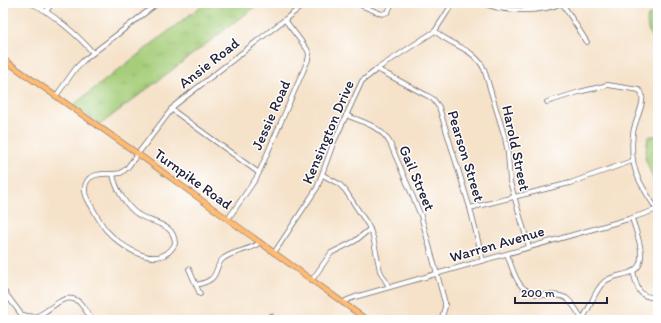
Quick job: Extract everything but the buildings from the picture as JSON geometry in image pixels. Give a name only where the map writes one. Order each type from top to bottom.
[{"type":"main road","name":"Turnpike Road","points":[[3,59],[138,154],[365,319]]},
{"type":"street","points":[[30,3],[46,12],[81,39],[93,53]]},
{"type":"street","points":[[46,12],[52,3]]},
{"type":"street","points":[[56,96],[79,64],[158,3]]},
{"type":"street","name":"Ansie Road","points":[[113,174],[124,171],[170,109],[306,3]]},
{"type":"street","points":[[355,3],[383,14],[389,11],[392,3]]},
{"type":"street","name":"Kensington Drive","points":[[274,253],[311,198],[322,175],[333,144],[362,81],[377,69],[435,32],[453,3]]},
{"type":"street","points":[[483,3],[499,8],[536,11],[551,8],[561,3],[587,42]]},
{"type":"street","name":"Jessie Road","points":[[228,220],[253,185],[259,173],[309,58],[307,49],[285,20]]},
{"type":"street","name":"Harold Street","points":[[435,32],[475,55],[481,62],[506,143],[509,174],[529,247]]},
{"type":"street","name":"Pearson Street","points":[[377,69],[428,96],[436,103],[440,110],[470,208],[483,261]]},
{"type":"street","points":[[547,102],[608,85],[639,90],[642,92],[643,98],[633,131],[632,161],[640,181],[658,209]]},
{"type":"street","points":[[170,109],[259,173]]},
{"type":"street","name":"Gail Street","points":[[346,115],[375,127],[387,138],[419,211],[438,273],[445,305],[442,317]]},
{"type":"street","points":[[470,208],[570,183],[632,161]]},
{"type":"street","points":[[113,174],[115,183],[132,210],[140,216],[172,231],[175,244],[167,254],[155,257],[139,254],[114,238],[102,224],[86,196],[85,186],[88,179],[95,175],[113,174]]},
{"type":"street","points":[[322,175],[338,184],[345,190],[370,229],[375,242],[379,268],[389,287]]},
{"type":"street","name":"Warren Avenue","points":[[344,303],[353,297],[483,261],[632,218],[658,209]]},
{"type":"street","points":[[507,254],[516,279],[522,287],[530,293],[555,294],[564,297],[583,320],[596,292],[603,283],[613,277],[633,272],[640,264],[642,255],[632,218]]},
{"type":"street","points":[[312,280],[331,253],[355,241],[370,229]]},
{"type":"street","points":[[196,285],[212,278],[218,263],[226,256],[250,248],[259,243]]},
{"type":"street","points":[[189,269],[200,294]]},
{"type":"street","points":[[633,272],[637,286],[641,293],[648,297],[658,297]]},
{"type":"street","points":[[3,290],[21,314],[33,317],[38,316],[58,302],[64,299],[71,299],[80,303],[92,320]]},
{"type":"street","points":[[266,320],[271,316]]},
{"type":"green space","points":[[205,3],[260,3],[101,124],[73,105]]},
{"type":"green space","points":[[658,12],[658,47],[649,33],[647,21],[648,16]]},
{"type":"green space","points":[[658,136],[658,194],[655,190],[654,181],[645,158],[648,137]]},
{"type":"waterway","points":[[658,16],[651,23],[658,35]]}]
